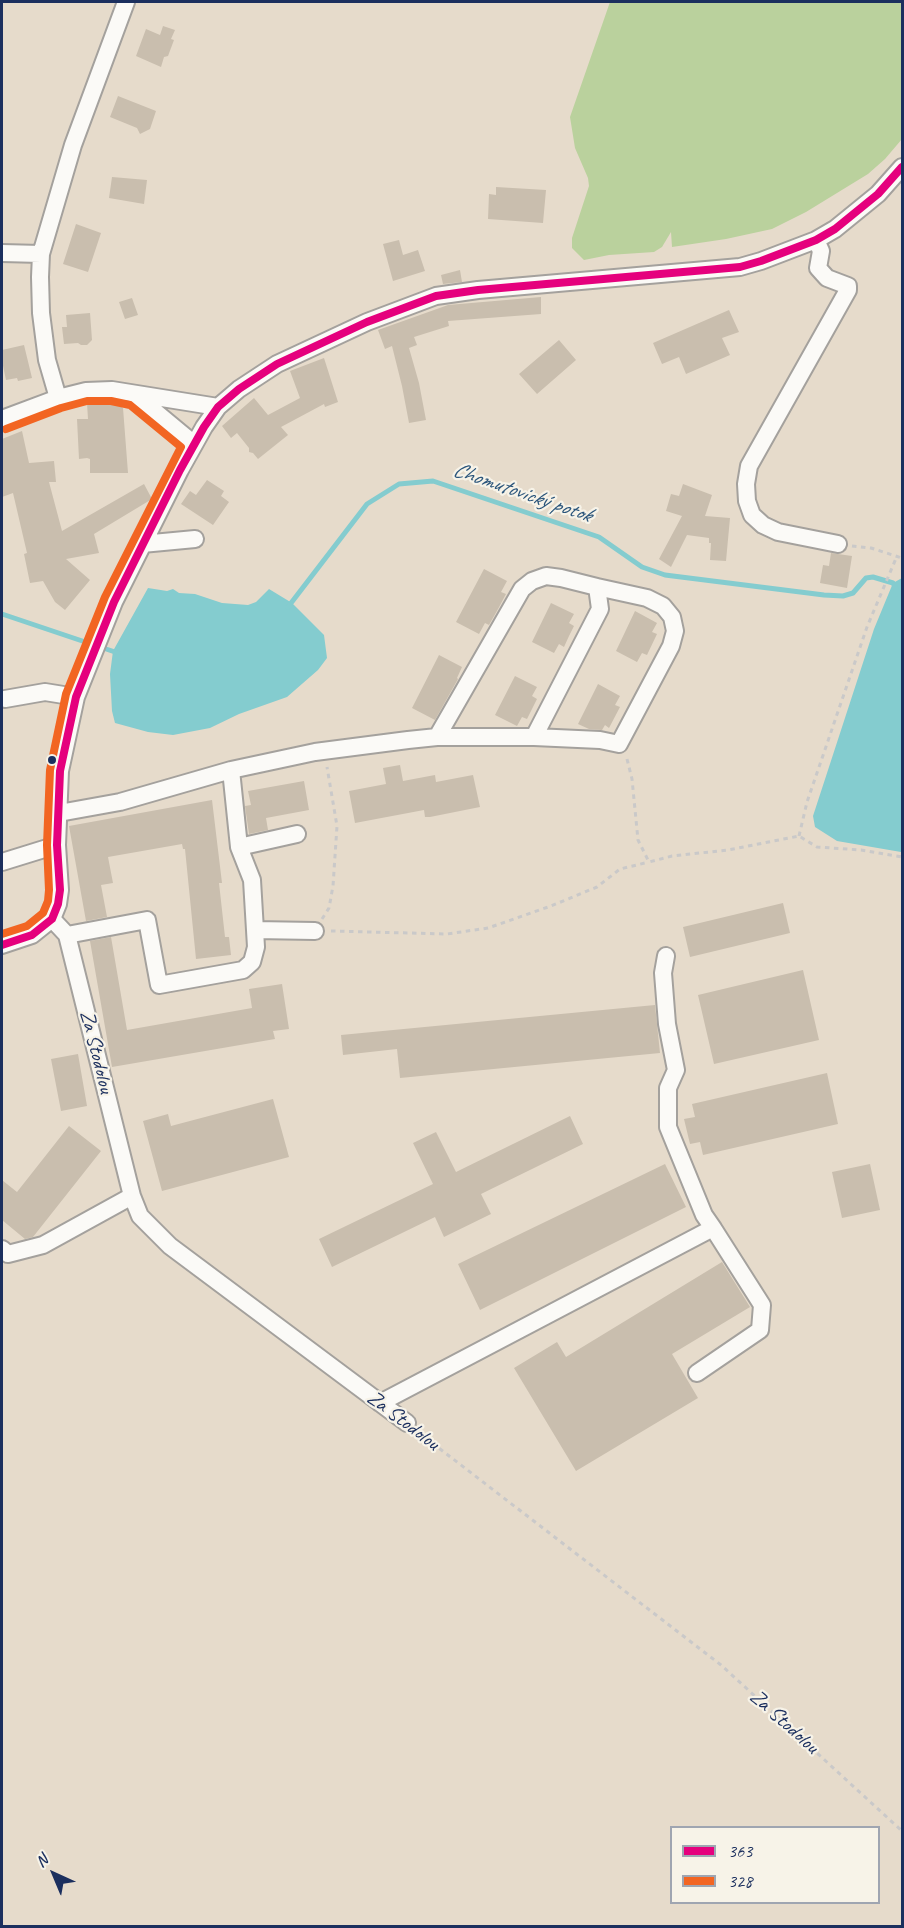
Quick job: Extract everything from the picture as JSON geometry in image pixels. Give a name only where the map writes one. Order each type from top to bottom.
[{"type":"street","points":[[58,398],[47,360],[41,313],[41,254],[73,145],[126,2]]},
{"type":"street","points":[[2,945],[33,935],[52,919],[60,890],[57,845],[60,771],[76,697],[96,645],[142,544],[195,444],[218,407],[239,389],[277,364],[368,322],[436,296],[478,290],[740,267],[761,261],[816,240],[849,220],[903,167]]},
{"type":"street","points":[[816,240],[821,251],[818,268],[827,278],[848,286],[848,290],[749,466],[746,484],[747,501],[752,515],[763,525],[778,532],[838,544]]},
{"type":"street","points":[[2,253],[41,254]]},
{"type":"street","points":[[2,419],[58,398],[86,391],[112,390],[218,407]]},
{"type":"street","points":[[135,395],[195,444]]},
{"type":"street","points":[[142,544],[195,538]]},
{"type":"street","points":[[59,813],[120,802],[231,770],[324,750],[437,737],[534,737],[600,740],[619,744],[671,646],[675,631],[672,617],[663,606],[647,598],[561,578],[546,576],[532,581],[522,589],[437,737]]},
{"type":"street","points":[[534,737],[600,609],[597,587]]},
{"type":"street","points":[[5,699],[45,692],[76,697]]},
{"type":"street","points":[[52,919],[67,934],[147,920],[159,984],[243,970],[252,962],[256,947],[252,880],[239,847],[231,770]]},
{"type":"street","points":[[239,847],[297,834]]},
{"type":"street","points":[[2,862],[57,845]]},
{"type":"street","points":[[255,930],[315,931]]},
{"type":"street","name":"Za Stodolou","points":[[67,934],[132,1196],[140,1216],[170,1246],[407,1423]]},
{"type":"street","points":[[666,956],[663,973],[666,1024],[676,1070],[668,1088],[668,1127],[704,1215],[762,1305],[760,1330],[697,1373]]},
{"type":"street","points":[[2,1249],[8,1254],[43,1245],[132,1196]]},
{"type":"street","points":[[380,1403],[713,1228]]},
{"type":"path","points":[[838,544],[871,548],[903,558]]},
{"type":"path","points":[[800,836],[807,802],[867,627],[897,556]]},
{"type":"path","points":[[619,744],[628,760],[632,778],[638,840],[649,862]]},
{"type":"path","points":[[324,750],[337,826],[333,886],[329,908],[315,931],[437,934],[488,928],[597,887],[620,869],[672,856],[728,850],[800,836],[818,847],[861,850],[903,857]]},
{"type":"path","name":"Za Stodolou","points":[[407,1423],[721,1665],[903,1831]]},
{"type":"green space","points":[[610,2],[902,2],[902,139],[868,174],[806,212],[772,229],[672,247],[671,232],[662,247],[654,252],[609,255],[584,260],[572,248],[572,238],[589,186],[588,178],[575,148],[570,117]]},
{"type":"water","points":[[902,578],[901,852],[837,841],[815,827],[813,816],[874,629],[893,583]]},
{"type":"water","points":[[148,588],[167,591],[173,589],[179,593],[195,594],[222,603],[248,605],[256,602],[269,589],[292,603],[324,635],[327,658],[318,670],[287,697],[239,714],[210,728],[173,735],[148,732],[115,723],[110,674],[113,651]]},
{"type":"building","points":[[163,26],[175,30],[168,56],[164,57],[161,67],[136,56],[146,29],[160,35]]},
{"type":"building","points":[[118,96],[156,111],[150,129],[140,134],[137,128],[110,117]]},
{"type":"building","points":[[112,177],[147,180],[144,204],[109,198]]},
{"type":"building","points":[[496,187],[546,190],[543,223],[488,219],[489,194],[496,195]]},
{"type":"building","points":[[76,224],[101,233],[88,272],[63,264]]},
{"type":"building","points":[[399,240],[403,255],[418,250],[425,271],[393,281],[383,244]]},
{"type":"building","points":[[460,270],[462,282],[443,284],[441,275]]},
{"type":"building","points":[[541,297],[541,314],[448,321],[449,326],[414,337],[417,345],[409,348],[426,420],[409,423],[392,346],[385,349],[378,330],[448,305]]},
{"type":"building","points":[[132,298],[138,315],[125,319],[119,302]]},
{"type":"building","points":[[729,310],[739,332],[722,338],[730,355],[686,374],[679,357],[662,364],[653,343]]},
{"type":"building","points":[[90,313],[92,340],[87,345],[64,344],[62,327],[67,327],[66,315]]},
{"type":"building","points":[[559,340],[576,360],[537,394],[519,374]]},
{"type":"building","points":[[24,345],[32,378],[18,381],[17,378],[6,380],[2,350]]},
{"type":"building","points":[[324,358],[338,402],[325,407],[324,404],[281,427],[288,435],[258,459],[249,452],[249,448],[237,433],[231,438],[222,426],[254,398],[268,415],[300,398],[290,371]]},
{"type":"building","points":[[87,403],[117,403],[123,408],[128,473],[90,473],[90,459],[79,459],[77,419],[88,419]]},
{"type":"building","points":[[22,431],[29,463],[54,461],[56,482],[49,482],[62,531],[144,484],[152,499],[94,534],[99,553],[66,559],[90,580],[65,610],[55,602],[43,581],[30,583],[24,554],[27,553],[13,493],[2,497],[2,439]]},
{"type":"building","points":[[207,480],[224,491],[221,496],[229,502],[213,525],[181,504],[190,491],[196,495]]},
{"type":"building","points":[[683,484],[712,495],[705,516],[730,518],[726,561],[710,560],[709,538],[687,535],[671,567],[659,559],[682,516],[666,511],[671,494],[679,496]]},
{"type":"building","points":[[831,553],[852,556],[847,588],[820,583],[823,565],[829,566]]},
{"type":"building","points":[[484,569],[507,581],[501,592],[506,594],[489,625],[485,623],[479,634],[456,622]]},
{"type":"building","points":[[551,603],[574,614],[569,623],[574,626],[564,647],[559,644],[554,653],[532,642]]},
{"type":"building","points":[[635,611],[657,623],[652,632],[657,634],[647,655],[642,653],[637,662],[616,651]]},
{"type":"building","points":[[439,655],[462,667],[458,679],[435,720],[412,708]]},
{"type":"building","points":[[515,676],[537,687],[532,696],[537,699],[527,719],[522,717],[517,726],[495,715]]},
{"type":"building","points":[[598,684],[620,696],[615,705],[620,707],[609,728],[605,725],[602,730],[589,729],[578,724]]},
{"type":"building","points":[[400,765],[403,781],[435,775],[436,782],[473,775],[480,807],[430,817],[425,817],[424,810],[355,823],[349,791],[386,784],[383,768]]},
{"type":"building","points":[[304,781],[309,810],[266,818],[268,830],[249,834],[245,806],[251,805],[248,791]]},
{"type":"building","points":[[212,800],[222,883],[219,883],[225,937],[229,937],[231,955],[196,959],[185,849],[182,844],[108,857],[113,883],[101,885],[107,917],[86,921],[69,826]]},
{"type":"building","points":[[783,903],[790,933],[690,957],[683,927]]},
{"type":"building","points":[[111,937],[127,1030],[252,1008],[249,989],[282,984],[289,1029],[273,1031],[275,1039],[112,1067],[90,941]]},
{"type":"building","points":[[803,970],[819,1040],[714,1064],[698,995]]},
{"type":"building","points":[[655,1005],[660,1053],[400,1078],[397,1049],[343,1055],[341,1035]]},
{"type":"building","points":[[78,1054],[87,1106],[61,1111],[51,1059]]},
{"type":"building","points":[[827,1073],[838,1124],[703,1155],[700,1142],[690,1144],[684,1119],[695,1117],[692,1104]]},
{"type":"building","points":[[273,1099],[289,1157],[162,1191],[143,1121],[168,1114],[171,1126]]},
{"type":"building","points":[[570,1116],[583,1144],[481,1194],[491,1214],[444,1237],[435,1217],[332,1267],[319,1239],[433,1184],[413,1143],[436,1132],[456,1172]]},
{"type":"building","points":[[69,1126],[101,1151],[33,1237],[25,1239],[2,1220],[2,1180],[17,1192]]},
{"type":"building","points":[[665,1164],[686,1207],[480,1310],[458,1264]]},
{"type":"building","points":[[870,1164],[880,1210],[842,1218],[832,1172]]},
{"type":"building","points":[[722,1262],[750,1307],[672,1354],[698,1398],[576,1471],[514,1368],[557,1342],[566,1357]]},
{"type":"waterway","name":"Chomutovický potok","points":[[288,607],[367,504],[399,484],[433,481],[599,537],[642,567],[665,575],[843,596],[853,593],[866,578],[873,577],[893,583],[902,601]]},
{"type":"waterway","name":"Chomutovický potok","points":[[2,614],[118,653]]},
{"type":"transit line","name":"363","points":[[2,945],[32,935],[52,919],[60,890],[57,845],[60,771],[76,697],[114,602],[180,470],[218,407],[239,389],[277,364],[367,322],[436,296],[478,290],[740,267],[761,261],[816,240],[835,229],[878,194],[902,167]]},
{"type":"transit line","name":"328","points":[[2,934],[27,926],[43,913],[48,901],[47,845],[50,770],[66,694],[105,597],[181,447],[130,405],[111,401],[87,401],[61,408],[6,429]]}]
